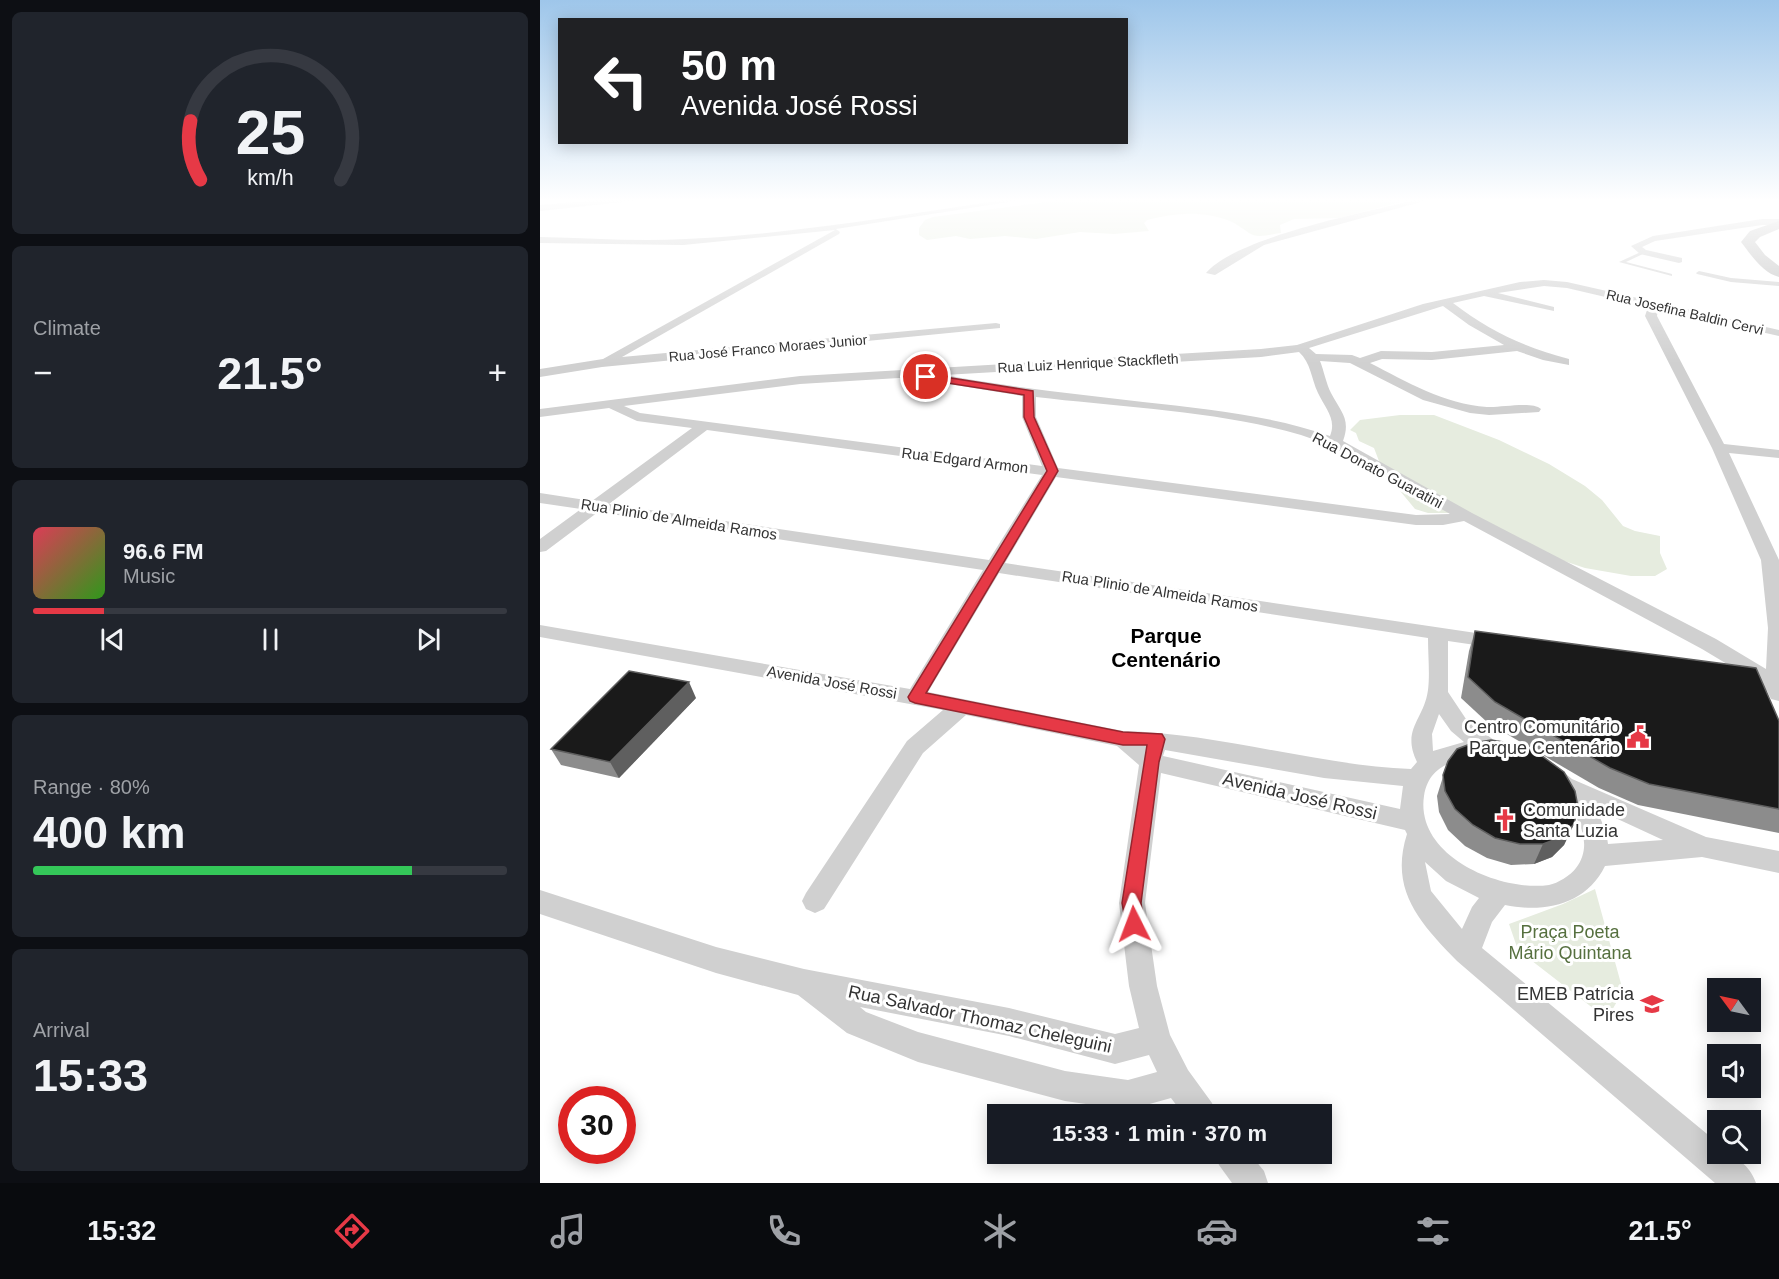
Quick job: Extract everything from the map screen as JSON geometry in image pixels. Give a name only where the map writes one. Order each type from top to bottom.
[{"type":"street","points":[[602,363],[796,254]]},
{"type":"street","points":[[1211,273],[1220,264],[1244,254]]},
{"type":"street","points":[[1653,254],[1679,260]]},
{"type":"street","points":[[1757,254],[1779,273]]},
{"type":"street","name":"Rua Luiz Henrique Stackfleth","points":[[540,413],[788,382],[904,373],[1199,358],[1299,348],[1445,302],[1520,285],[1556,283]]},
{"type":"street","name":"Rua Josefina Baldin Cervi","points":[[1556,283],[1779,333]]},
{"type":"street","points":[[1484,294],[1550,309]]},
{"type":"street","points":[[1445,302],[1473,324],[1515,348],[1565,362]]},
{"type":"street","points":[[1653,305],[1651,316],[1719,448],[1770,560],[1777,628],[1778,689],[1718,676]]},
{"type":"street","name":"Rua José Franco Moraes Junior","points":[[540,373],[602,363],[996,326]]},
{"type":"street","points":[[1299,348],[1313,357],[1344,357],[1362,362],[1428,397],[1458,406],[1489,411],[1534,409]]},
{"type":"street","points":[[1362,362],[1387,355],[1432,356],[1515,348]]},
{"type":"street","points":[[1313,357],[1324,392],[1336,411],[1340,429],[1335,443]]},
{"type":"street","name":"Rua Donato Guaratini","points":[[904,373],[1029,393],[1227,415],[1305,432],[1335,443],[1466,516],[1709,644],[1778,689]]},
{"type":"street","points":[[915,697],[1052,471],[1029,417],[1029,393]]},
{"type":"street","name":"Rua Edgard Armon","points":[[610,403],[638,417],[1416,520],[1443,520],[1466,516]]},
{"type":"street","points":[[540,547],[704,426]]},
{"type":"street","points":[[1719,448],[1779,454]]},
{"type":"street","name":"Rua Plinio de Almeida Ramos","points":[[540,498],[1519,646]]},
{"type":"street","name":"Avenida José Rossi","points":[[540,630],[915,697],[1123,739],[1417,829]]},
{"type":"street","points":[[1438,633],[1438,692],[1421,734],[1423,771],[1411,798],[1417,829],[1413,859],[1416,889],[1438,924],[1467,952],[1740,1183]]},
{"type":"street","points":[[1438,692],[1450,717],[1469,735],[1492,750]]},
{"type":"street","points":[[815,901],[915,747],[961,707]]},
{"type":"street","points":[[1154,750],[1132,903],[1143,986],[1156,1040],[1177,1081],[1194,1104]]},
{"type":"street","name":"Avenida José Rossi","points":[[1154,750],[1383,777],[1423,771]]},
{"type":"street","points":[[1417,829],[1438,860],[1466,880],[1499,893],[1532,898],[1562,892],[1584,878],[1595,856],[1596,832],[1586,808],[1567,786],[1545,769],[1519,757],[1492,750],[1468,750],[1447,754],[1423,771]]},
{"type":"street","points":[[1567,786],[1703,847],[1779,862]]},
{"type":"street","points":[[1595,856],[1703,847]]},
{"type":"street","points":[[1467,952],[1481,915],[1499,893]]},
{"type":"street","name":"Rua Salvador Thomaz Cheleguini","points":[[540,902],[716,960],[804,983],[1009,1022],[1114,1049],[1156,1040]]},
{"type":"street","name":"Rua Salvador Thomaz Cheleguini","points":[[804,983],[857,1023],[918,1047],[1065,1086],[1128,1095],[1177,1081]]},
{"type":"street","points":[[1238,1164],[1252,1183]]},
{"type":"lane","points":[[1638,254],[1621,262],[1670,275]]},
{"type":"lane","points":[[1699,273],[1731,280],[1779,284]]},
{"type":"green space","points":[[1400,415],[1434,415],[1499,440],[1549,464],[1585,486],[1602,500],[1623,526],[1660,536],[1660,553],[1667,569],[1655,576],[1631,576],[1585,568],[1540,553],[1450,513],[1428,513],[1415,509],[1382,469],[1374,448],[1359,441],[1356,433],[1350,430],[1360,420]]},
{"type":"green space","name":"Praça Poeta Mário Quintana","points":[[1595,889],[1623,991],[1607,1019],[1518,950],[1509,924],[1563,904]]},
{"type":"building","name":"Centro Comunitário Parque Centenário","points":[[1475,631],[1756,668],[1779,721],[1779,809],[1649,784],[1610,768],[1495,702],[1468,677]]},
{"type":"building","points":[[629,671],[689,682],[610,762],[551,749]]},
{"type":"building","name":"Comunidade Santa Luzia","points":[[1491,740],[1516,744],[1538,753],[1564,772],[1575,791],[1578,807],[1574,824],[1562,837],[1543,844],[1520,844],[1495,838],[1473,825],[1455,809],[1445,791],[1443,775],[1448,761],[1457,749]]},
{"type":"place","name":"Centro Comunitário Parque Centenário","points":[[1638,737]]},
{"type":"place","name":"Comunidade Santa Luzia","points":[[1505,820]]},
{"type":"place","name":"EMEB Patrícia Pires","points":[[1652,1004]]},
{"type":"district","name":"Parque Centenário","points":[[1166,647]]},
{"type":"route","points":[[926,377],[1029,393],[1029,417],[1052,471],[915,697],[1123,739],[1156,739],[1132,903],[1134,924]]}]
